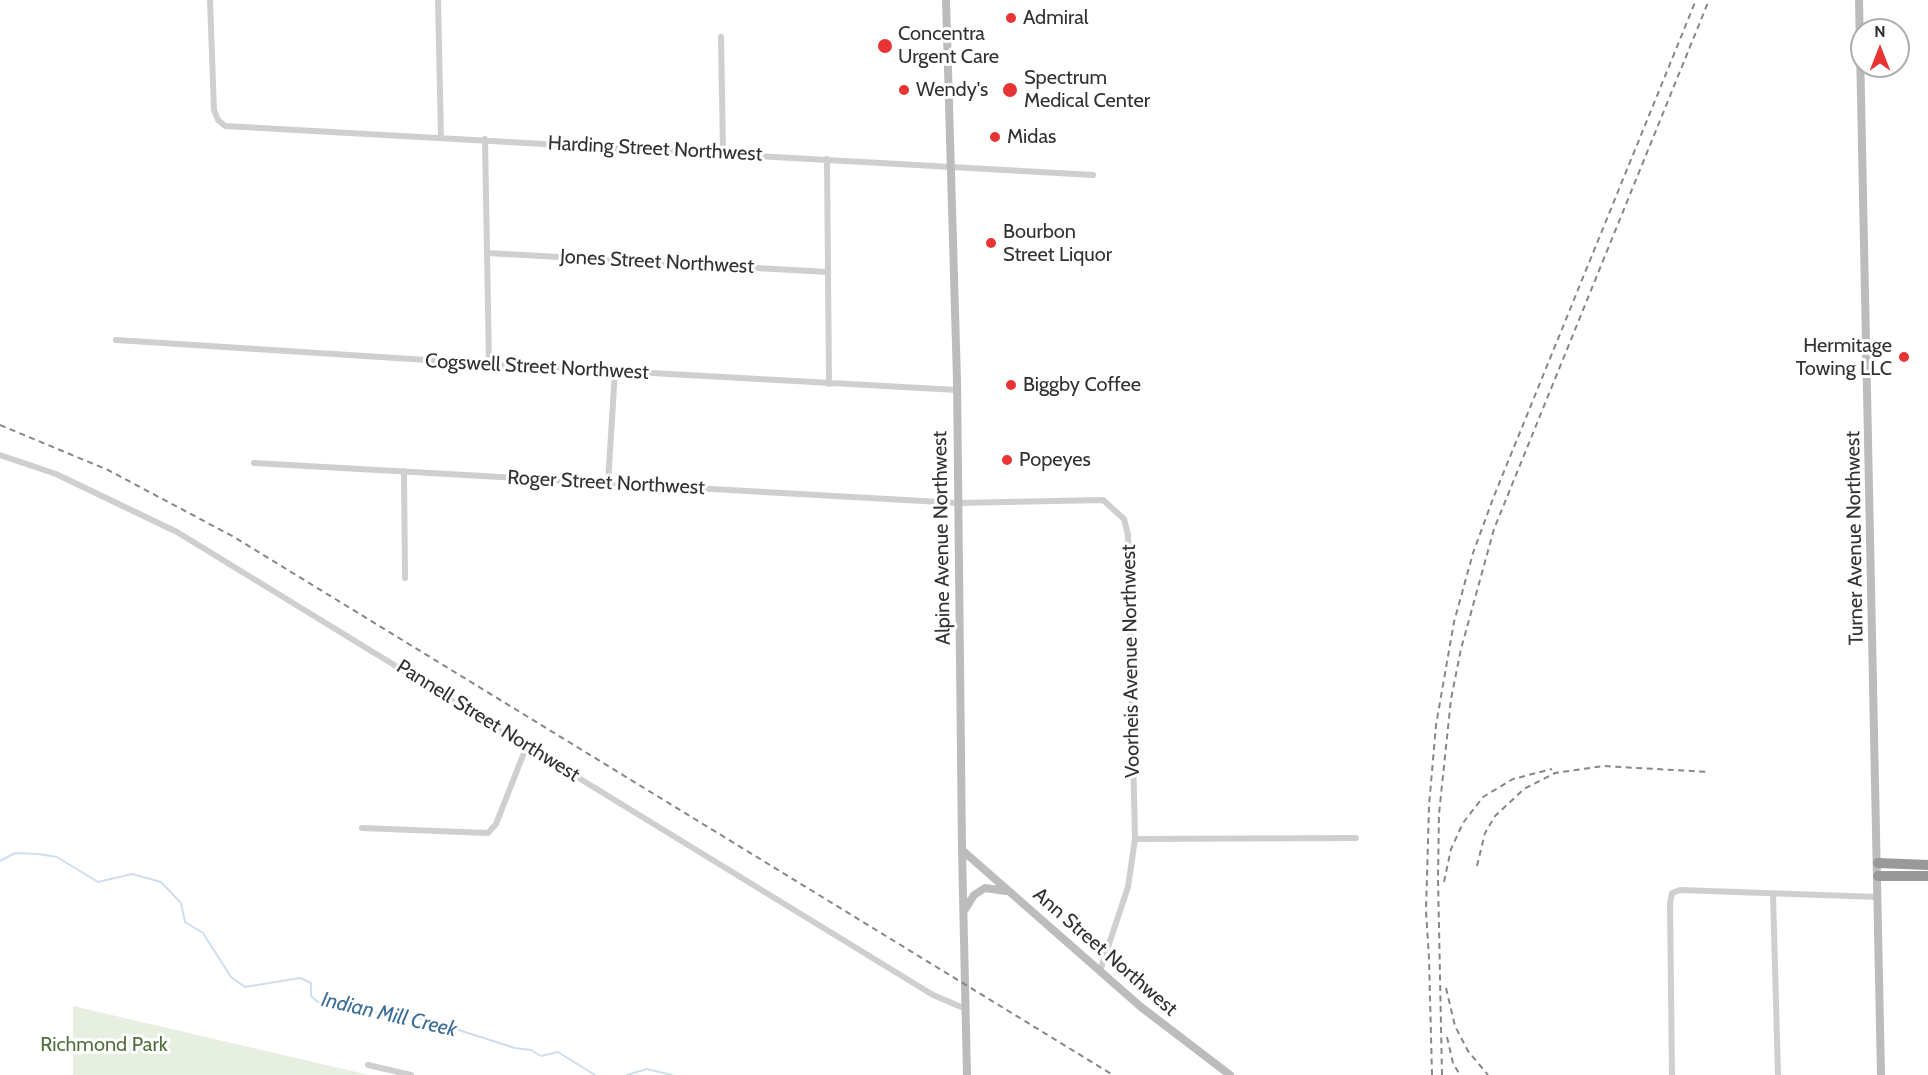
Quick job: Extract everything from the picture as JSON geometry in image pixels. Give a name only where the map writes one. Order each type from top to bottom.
[{"type":"highway","points":[[1878,863],[1928,865]]},
{"type":"highway","points":[[1878,876],[1928,876]]},
{"type":"main road","name":"Alpine Avenue Northwest","points":[[946,0],[957,390],[967,1075]]},
{"type":"main road","name":"Turner Avenue Northwest","points":[[1859,0],[1881,1075]]},
{"type":"main road","name":"Ann Street Northwest","points":[[962,850],[1141,1007],[1230,1075]]},
{"type":"main road","points":[[964,911],[974,895],[985,888],[998,888],[1012,894]]},
{"type":"street","name":"Harding Street Northwest","points":[[210,0],[214,110],[218,120],[225,126],[1093,175]]},
{"type":"street","points":[[438,0],[441,138]]},
{"type":"street","points":[[721,37],[723,153]]},
{"type":"street","points":[[485,139],[489,364]]},
{"type":"street","points":[[827,159],[829,384]]},
{"type":"street","name":"Jones Street Northwest","points":[[487,253],[828,272]]},
{"type":"street","name":"Cogswell Street Northwest","points":[[117,340],[489,364],[957,390]]},
{"type":"street","points":[[608,483],[615,371]]},
{"type":"street","name":"Pannell Street Northwest","points":[[0,455],[56,474],[177,532],[933,994],[966,1009]]},
{"type":"street","name":"Roger Street Northwest","points":[[254,463],[958,503]]},
{"type":"street","points":[[404,471],[405,578]]},
{"type":"street","name":"Voorheis Avenue Northwest","points":[[958,503],[1103,500],[1124,519],[1128,535],[1135,838],[1128,887],[1100,971]]},
{"type":"street","points":[[362,828],[483,834],[496,825],[527,745]]},
{"type":"street","points":[[1135,838],[1356,838]]},
{"type":"street","points":[[1672,1075],[1670,903],[1672,894],[1680,890],[1878,897]]},
{"type":"street","points":[[1773,894],[1778,1075]]},
{"type":"street","points":[[368,1065],[411,1075]]},
{"type":"green space","name":"Richmond Park","points":[[73,1006],[369,1075],[73,1075]]},
{"type":"waterway","name":"Indian Mill Creek","points":[[0,861],[15,853],[38,854],[57,857],[98,882],[132,874],[161,882],[181,903],[185,922],[203,933],[231,977],[245,987],[300,978],[311,983],[311,996],[318,1002],[333,1006],[345,1004],[399,1019],[409,1017],[424,1019],[515,1048],[531,1050],[541,1056],[558,1052],[595,1075]]},
{"type":"waterway","name":"Indian Mill Creek","points":[[627,1075],[647,1069],[672,1075]]},
{"type":"railway","points":[[1432,1075],[1426,911],[1429,806],[1436,725],[1454,622],[1473,553],[1494,496],[1696,0]]},
{"type":"railway","points":[[1442,1075],[1439,814],[1451,699],[1461,649],[1494,529],[1709,0]]},
{"type":"railway","points":[[0,425],[108,470],[234,537],[1113,1075]]},
{"type":"railway","points":[[1477,866],[1485,833],[1495,816],[1524,789],[1555,773],[1603,766],[1709,772]]},
{"type":"railway","points":[[1444,882],[1451,849],[1463,823],[1483,797],[1513,779],[1552,769]]},
{"type":"railway","points":[[1446,988],[1455,1026],[1468,1051],[1488,1075]]},
{"type":"railway","points":[[1447,1037],[1453,1063],[1460,1075]]},
{"type":"place","name":"Admiral","points":[[1011,18]]},
{"type":"place","name":"Concentra Urgent Care","points":[[885,46]]},
{"type":"place","name":"Wendy's","points":[[904,90]]},
{"type":"place","name":"Spectrum Medical Center","points":[[1010,90]]},
{"type":"place","name":"Midas","points":[[995,137]]},
{"type":"place","name":"Bourbon Street Liquor","points":[[991,243]]},
{"type":"place","name":"Hermitage Towing LLC","points":[[1904,357]]},
{"type":"place","name":"Biggby Coffee","points":[[1011,385]]},
{"type":"place","name":"Popeyes","points":[[1007,460]]}]
